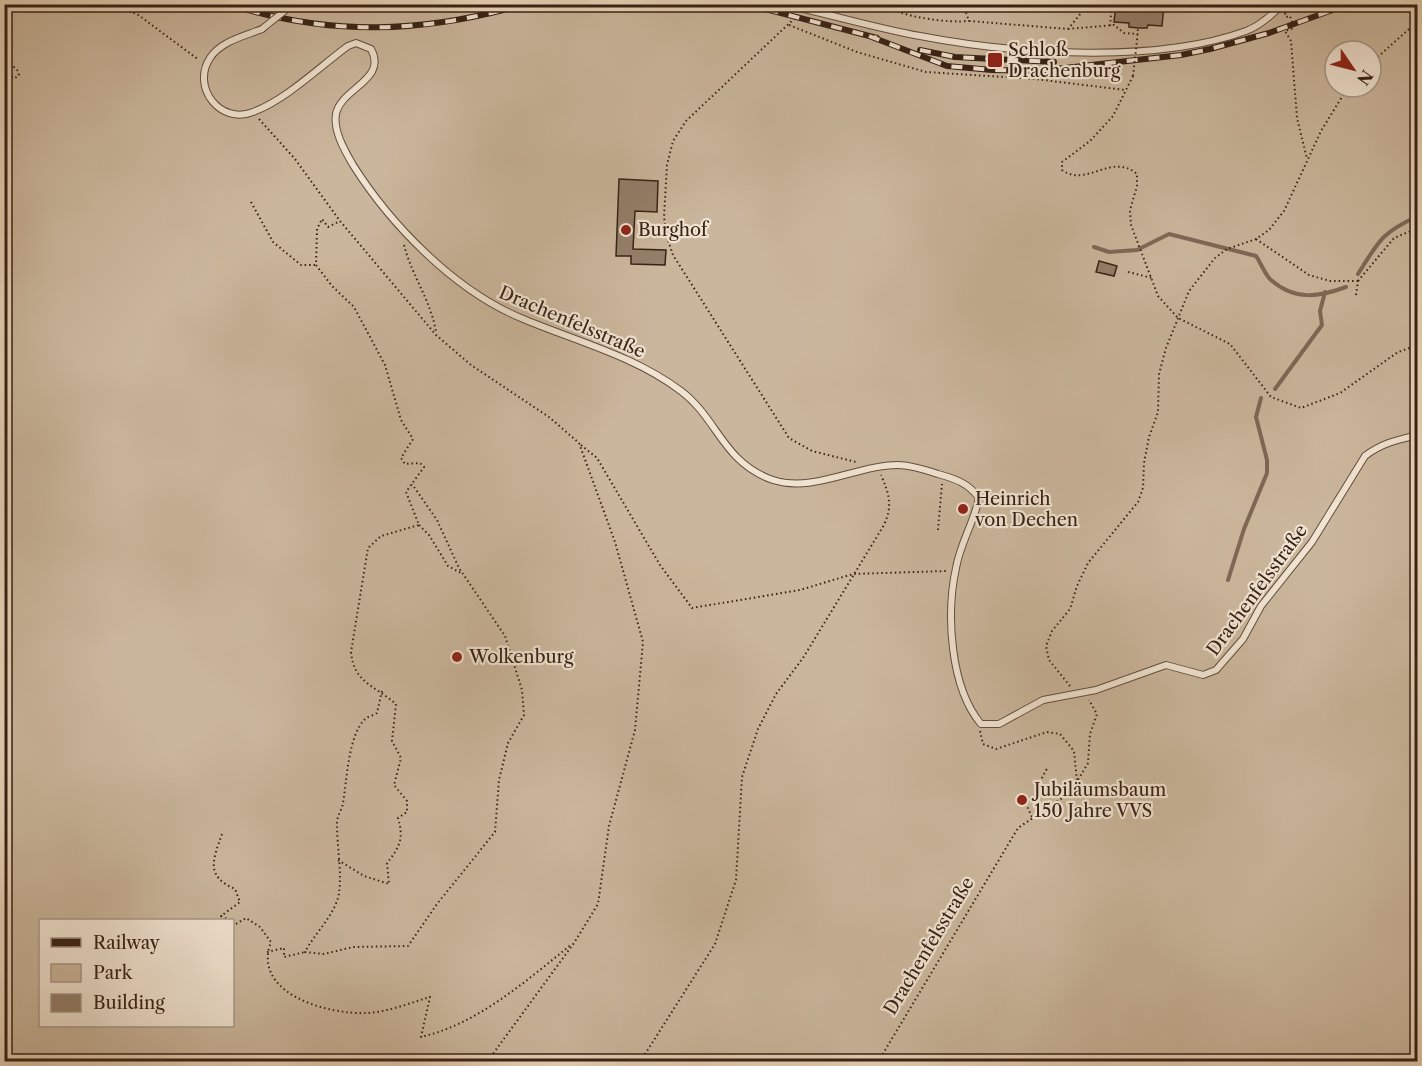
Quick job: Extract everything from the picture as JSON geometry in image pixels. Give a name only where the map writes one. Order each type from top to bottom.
[{"type":"lane","points":[[252,113],[230,114],[213,104],[203,85],[206,65],[217,50],[233,40],[262,30],[293,4]]},
{"type":"lane","points":[[804,9],[920,36],[1020,48],[1116,53],[1182,46],[1246,31],[1265,21],[1283,4]]},
{"type":"lane","name":"Drachenfelsstraße","points":[[252,113],[280,97],[348,46],[356,43],[371,49],[375,55],[374,69],[336,111],[335,121],[342,144],[352,163],[400,228],[479,297],[521,318],[627,358],[681,391],[701,410],[730,453],[754,471],[775,481],[807,483],[875,467],[899,465],[969,484],[979,498],[955,570],[952,619],[954,656],[970,709],[981,724],[999,724],[1043,700],[1079,694],[1125,682],[1166,665],[1203,675],[1216,670],[1242,639],[1261,606],[1312,542],[1365,456],[1377,447],[1392,441],[1418,435]]},
{"type":"path","points":[[108,4],[136,14],[158,27],[206,65]]},
{"type":"path","points":[[886,4],[892,10],[956,23],[969,21],[1068,29],[1114,25],[1124,33],[1138,34]]},
{"type":"path","points":[[963,4],[969,21]]},
{"type":"path","points":[[1068,29],[1082,12],[1083,4]]},
{"type":"path","points":[[1110,26],[1112,4]]},
{"type":"path","points":[[640,1062],[715,944],[736,879],[742,777],[758,729],[776,694],[803,658],[890,511],[891,499],[875,467],[812,451],[789,438],[673,255],[667,237],[664,217],[667,165],[673,141],[686,120],[804,9]]},
{"type":"path","points":[[1286,18],[1290,16],[1294,28],[1285,31],[1291,40],[1297,118],[1306,159]]},
{"type":"path","points":[[1383,52],[1418,21]]},
{"type":"path","points":[[789,25],[856,52],[926,72],[1017,78],[1126,91]]},
{"type":"path","points":[[1138,28],[1133,76],[1113,116],[1090,141],[1062,162],[1062,170],[1080,177],[1111,165],[1129,168],[1137,174],[1137,186],[1130,210],[1131,225],[1158,296],[1178,318],[1230,344],[1271,398],[1301,408],[1340,393],[1398,352],[1418,345]]},
{"type":"path","points":[[1017,78],[1020,48]]},
{"type":"path","points":[[4,57],[19,75],[15,78],[4,74]]},
{"type":"path","points":[[1079,694],[1062,680],[1049,660],[1046,646],[1052,631],[1070,609],[1077,586],[1088,563],[1138,502],[1143,488],[1144,463],[1149,437],[1158,412],[1159,374],[1189,291],[1215,258],[1227,249],[1256,239],[1269,230],[1284,211],[1306,159],[1341,99]]},
{"type":"path","points":[[252,113],[295,159],[340,221],[436,335],[471,365],[549,417],[597,458],[660,565],[692,608],[800,590],[853,574],[903,571],[926,573],[955,570]]},
{"type":"path","points":[[251,202],[273,242],[300,265],[316,264]]},
{"type":"path","points":[[340,221],[328,228],[322,219],[317,229],[316,264],[332,286],[354,307],[385,365],[401,420],[413,439],[401,458],[405,464],[420,463],[424,467],[406,492],[419,525],[429,535],[447,566],[463,574]]},
{"type":"path","points":[[400,228],[408,264],[432,310],[436,335]]},
{"type":"path","points":[[1356,295],[1358,281],[1394,238],[1418,228]]},
{"type":"path","points":[[1256,239],[1309,275],[1330,281],[1358,281]]},
{"type":"path","points":[[1128,272],[1152,278]]},
{"type":"path","points":[[487,1062],[574,943],[598,904],[609,826],[635,730],[643,642],[615,542],[579,443]]},
{"type":"path","points":[[938,530],[942,475]]},
{"type":"path","points":[[267,952],[284,948],[284,957],[305,952],[324,954],[353,947],[408,946],[437,904],[495,832],[499,780],[508,743],[524,715],[522,690],[505,636],[463,574],[437,520],[412,484]]},
{"type":"path","points":[[337,860],[364,876],[388,884],[387,863],[398,849],[403,834],[398,818],[407,813],[407,801],[394,784],[401,758],[392,741],[396,704],[382,691],[364,681],[353,669],[351,652],[368,548],[381,536],[419,525]]},
{"type":"path","points":[[305,952],[331,913],[339,894],[337,860],[340,846],[336,822],[342,806],[353,743],[365,719],[377,713],[382,691]]},
{"type":"path","name":"Drachenfelsstraße","points":[[878,1062],[1006,845],[1018,828],[1038,813],[1063,800],[1088,763],[1090,734],[1097,714],[1091,701],[1079,694]]},
{"type":"path","points":[[981,724],[983,744],[996,749],[1047,732],[1060,734],[1074,751],[1077,781]]},
{"type":"path","points":[[1038,813],[1035,805],[1039,783],[1048,767]]},
{"type":"path","points":[[1022,795],[1032,817]]},
{"type":"path","points":[[222,834],[214,856],[214,873],[222,883],[235,889],[240,902],[221,916],[227,919]]},
{"type":"path","points":[[234,923],[236,924],[246,918],[260,927],[271,942],[267,952],[270,973],[284,990],[332,1011],[368,1013],[430,997],[421,1037],[441,1032],[483,1009],[522,984],[574,943]]},
{"type":"green space","points":[[5,5],[1417,5],[1417,1061],[5,1062]]},
{"type":"building","points":[[1116,4],[1164,4],[1162,26],[1148,25],[1147,28],[1138,28],[1129,27],[1129,23],[1114,22]]},
{"type":"building","name":"Burghof","points":[[619,179],[658,181],[657,212],[635,211],[633,249],[666,250],[665,265],[631,264],[631,256],[616,256]]},
{"type":"building","points":[[1099,261],[1117,266],[1114,276],[1096,272]]},
{"type":"waterway","points":[[1358,274],[1371,253],[1388,233],[1418,216]]},
{"type":"waterway","points":[[1094,247],[1109,252],[1137,250],[1169,234],[1256,256],[1269,278],[1280,287],[1298,294],[1317,295],[1346,287]]},
{"type":"waterway","points":[[1275,389],[1322,325],[1320,311],[1325,292]]},
{"type":"waterway","points":[[1228,580],[1244,529],[1267,473],[1267,460],[1256,417],[1261,398]]},
{"type":"railway","points":[[228,4],[266,15],[304,22],[377,27],[450,21],[526,4]]},
{"type":"railway","points":[[746,4],[877,38]]},
{"type":"railway","points":[[869,36],[947,66],[1038,71],[1181,55],[1210,49],[1269,33],[1349,4]]},
{"type":"railway","points":[[920,50],[955,57],[1054,62]]},
{"type":"place","name":"Schloß Drachenburg","points":[[995,60]]},
{"type":"place","name":"Burghof","points":[[626,230]]},
{"type":"place","name":"Heinrich von Dechen","points":[[963,509]]},
{"type":"place","name":"Wolkenburg","points":[[457,657]]},
{"type":"place","name":"Jubiläumsbaum 150 Jahre VVS","points":[[1022,800]]}]
